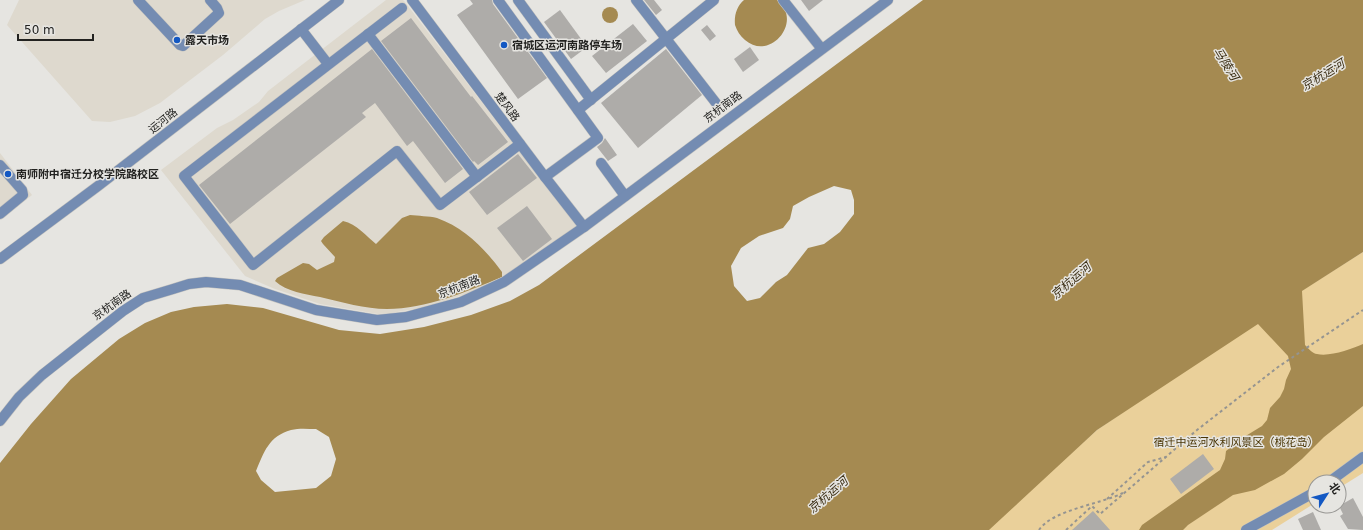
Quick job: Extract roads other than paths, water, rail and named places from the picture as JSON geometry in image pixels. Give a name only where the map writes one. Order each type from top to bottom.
[{"type":"street","points":[[138,0],[180,45],[183,46],[218,14],[214,1]]},
{"type":"street","name":"运河路","points":[[0,259],[98,186],[339,0]]},
{"type":"street","name":"楚风路","points":[[412,0],[584,227]]},
{"type":"street","points":[[498,0],[598,138],[545,177]]},
{"type":"street","points":[[518,0],[591,100]]},
{"type":"street","points":[[636,0],[716,103]]},
{"type":"street","points":[[578,110],[714,0]]},
{"type":"street","points":[[783,0],[821,48]]},
{"type":"street","name":"京杭南路","points":[[0,421],[19,397],[42,375],[123,311],[143,298],[189,284],[206,282],[240,285],[316,310],[377,320],[406,317],[462,302],[504,282],[584,227],[821,48],[888,0]]},
{"type":"street","points":[[402,8],[184,176],[253,265],[397,151],[440,206],[520,144]]},
{"type":"street","points":[[301,29],[328,64]]},
{"type":"street","points":[[368,34],[477,176]]},
{"type":"street","points":[[601,163],[625,196]]},
{"type":"street","points":[[0,165],[22,190],[23,195],[0,214]]},
{"type":"street","points":[[1340,474],[1363,457]]},
{"type":"street","points":[[1246,530],[1307,496]]},
{"type":"water","points":[[744,0],[777,0],[784,9],[787,18],[785,28],[773,43],[764,46],[755,45],[745,40],[739,33],[735,25],[736,11]]},
{"type":"water","points":[[923,0],[1363,0],[1363,252],[1302,291],[1305,345],[1311,351],[1315,354],[1322,355],[1347,350],[1363,344],[1363,406],[1324,437],[1302,459],[1284,474],[1255,490],[1233,495],[1188,525],[1183,530],[1139,530],[1142,525],[1220,470],[1225,459],[1226,451],[1244,437],[1262,426],[1267,420],[1270,408],[1280,397],[1284,389],[1291,369],[1288,356],[1258,324],[1097,430],[989,530],[0,530],[0,463],[31,424],[71,379],[119,339],[145,323],[171,312],[194,307],[227,304],[263,308],[339,330],[380,334],[424,327],[471,315],[510,301],[539,285]],"holes":[[[834,186],[851,190],[854,200],[854,214],[840,232],[824,244],[808,248],[787,275],[776,282],[760,298],[747,301],[734,286],[731,266],[741,248],[759,236],[783,228],[790,219],[793,206]],[[316,429],[329,437],[336,459],[331,476],[316,488],[275,492],[261,480],[256,471],[268,446],[277,436],[291,430]]]},
{"type":"water","points":[[610,7],[617,12],[618,15],[613,22],[610,23],[603,18],[602,15],[607,8]]},
{"type":"water","points":[[410,215],[437,218],[457,227],[474,240],[489,255],[502,272],[502,277],[446,299],[416,306],[387,309],[362,307],[302,294],[285,288],[275,281],[277,278],[303,263],[309,264],[317,270],[334,262],[335,257],[321,241],[343,221],[357,227],[376,244],[402,218]]},
{"type":"place","name":"露天市场","points":[[177,40]]},
{"type":"place","name":"宿城区运河南路停车场","points":[[504,45]]},
{"type":"place","name":"南师附中宿迁分校学院路校区","points":[[8,174]]},
{"type":"water label","name":"马陵河","points":[[1226,64]]},
{"type":"water label","name":"京杭运河","points":[[1323,75]]},
{"type":"water label","name":"京杭运河","points":[[1071,281]]},
{"type":"water label","name":"京杭运河","points":[[828,495]]},
{"type":"park label","name":"宿迁中运河水利风景区（桃花岛）","points":[[1236,442]]}]
